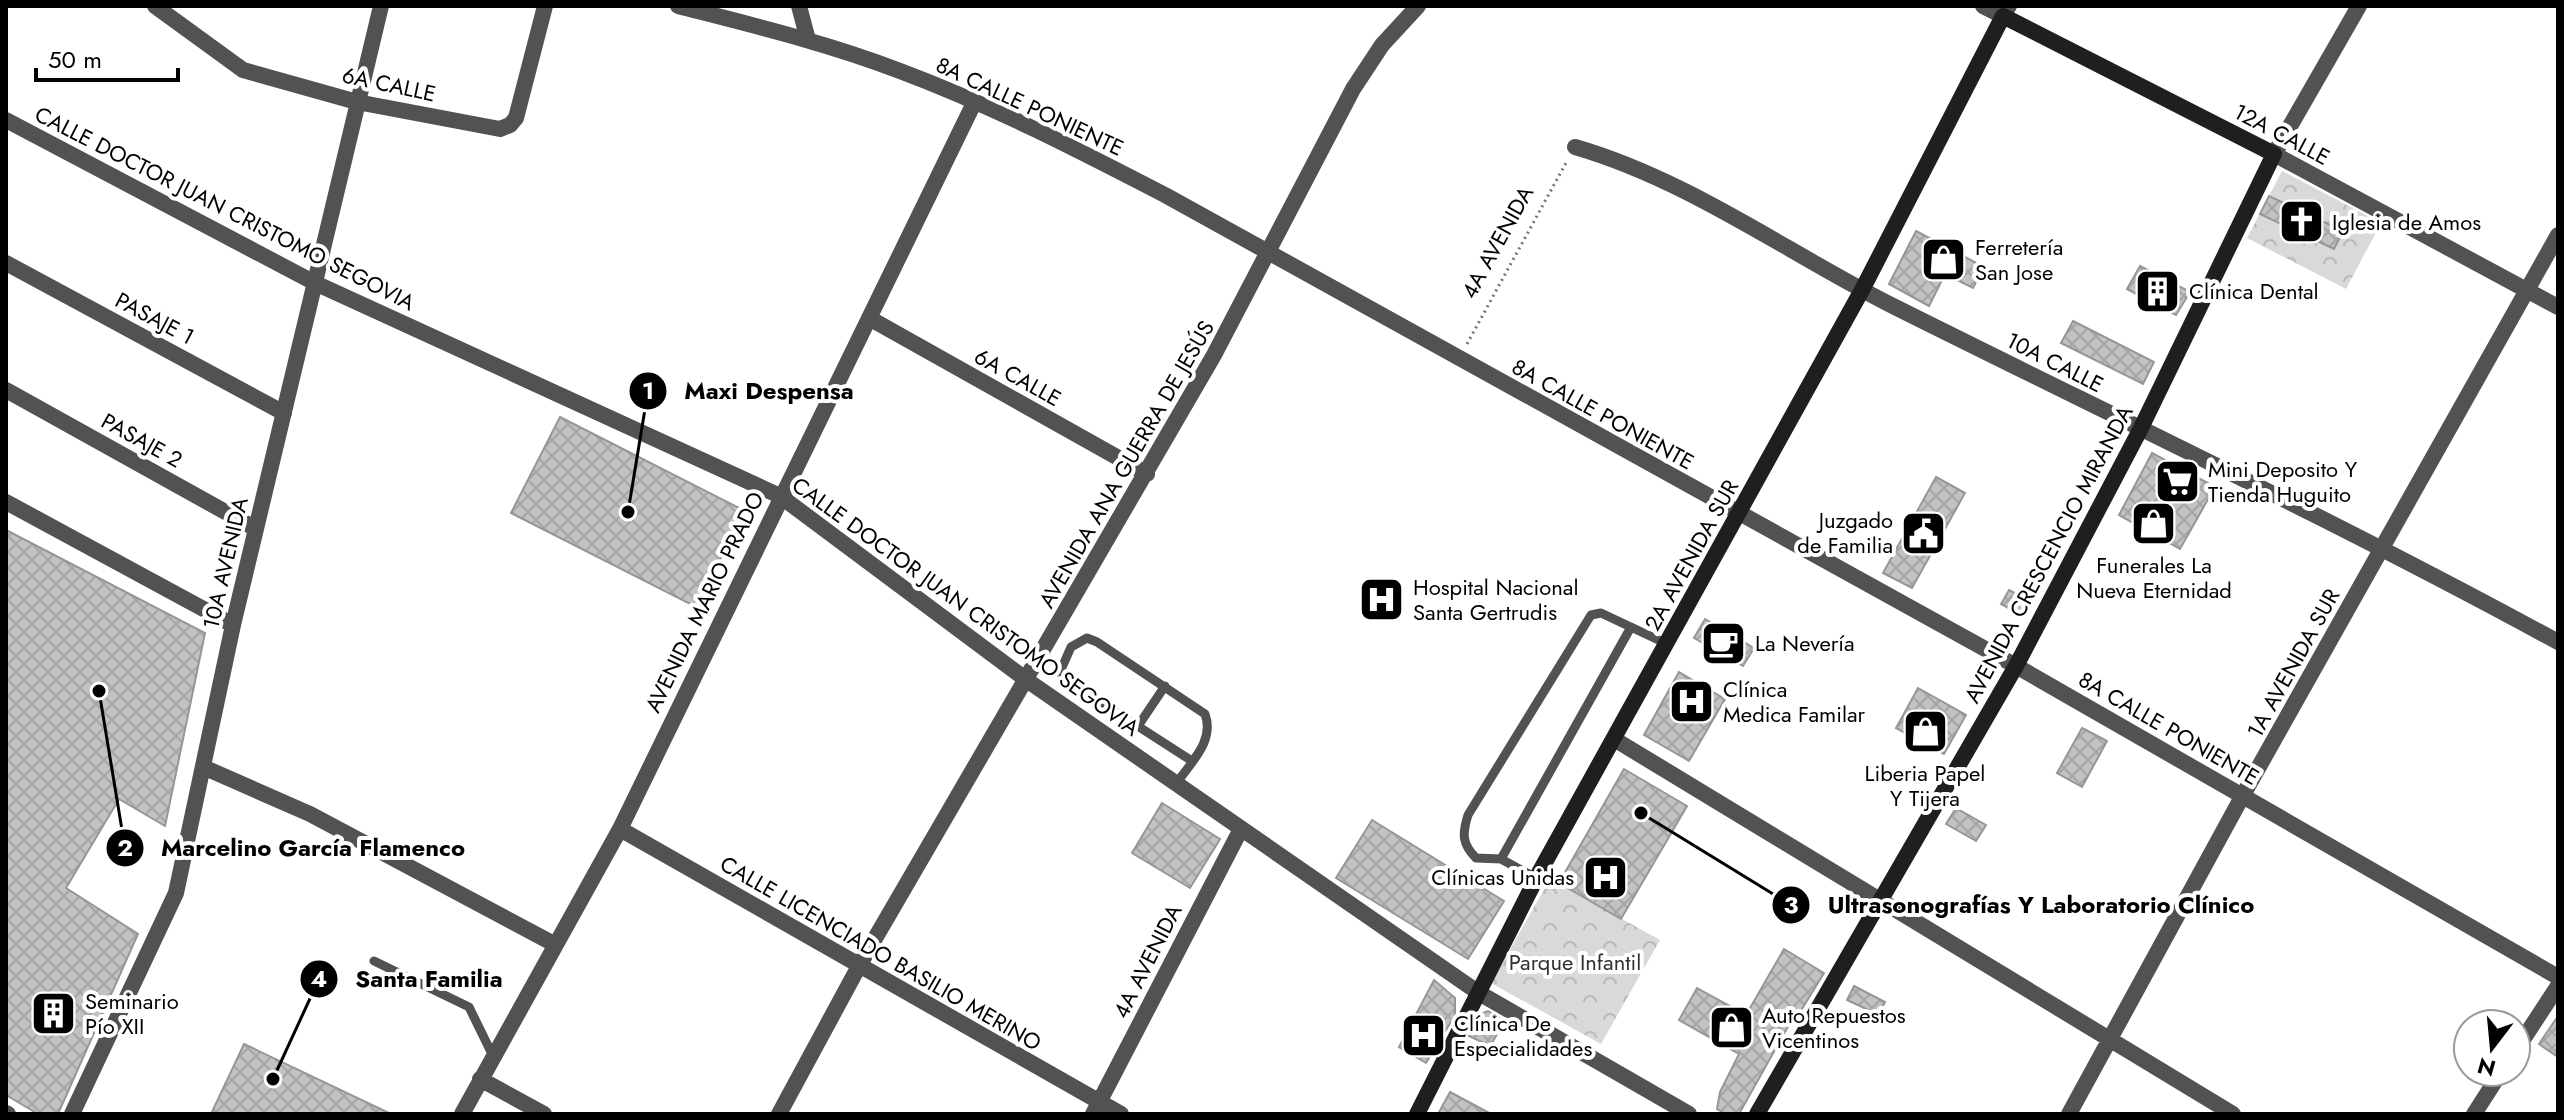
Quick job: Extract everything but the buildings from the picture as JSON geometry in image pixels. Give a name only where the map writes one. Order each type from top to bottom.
[{"type":"main road","name":"12A CALLE","points":[[2005,9],[2274,154]]},
{"type":"main road","name":"2A AVENIDA SUR","points":[[1417,1114],[1536,878],[1862,290],[2005,9]]},
{"type":"main road","name":"AVENIDA CRESCENCIO MIRANDA","points":[[1757,1114],[2016,666],[2140,430],[2274,154]]},
{"type":"street","name":"6A CALLE","points":[[155,6],[243,70],[357,102],[500,129],[516,118],[545,6]]},
{"type":"street","name":"10A AVENIDA","points":[[72,1114],[176,893],[233,625],[381,6]]},
{"type":"street","name":"8A CALLE PONIENTE","points":[[678,6],[808,40],[901,71],[1067,144],[2016,666],[2558,977]]},
{"type":"street","points":[[799,6],[808,40]]},
{"type":"street","name":"AVENIDA ANA GUERRA DE JESÚS","points":[[779,1114],[859,966],[1028,681],[1270,255],[1353,89],[1382,45],[1418,6]]},
{"type":"street","name":"12A CALLE","points":[[1983,6],[2005,9]]},
{"type":"street","name":"AVENIDA CRESCENCIO MIRANDA","points":[[2274,154],[2359,6]]},
{"type":"street","name":"AVENIDA MARIO PRADO","points":[[462,1114],[620,829],[974,103]]},
{"type":"street","name":"CALLE DOCTOR JUAN CRISTOMO SEGOVIA","points":[[6,120],[315,283],[780,496],[1028,681],[1479,993],[1689,1114]]},
{"type":"street","name":"10A CALLE","points":[[1575,147],[1613,158],[1704,201],[1862,290],[2140,430],[2383,546],[2558,642]]},
{"type":"street","name":"12A CALLE","points":[[2274,154],[2558,307]]},
{"type":"street","name":"1A AVENIDA SUR","points":[[2069,1114],[2243,795],[2558,235]]},
{"type":"street","name":"PASAJE 1","points":[[6,263],[284,413]]},
{"type":"street","name":"6A CALLE","points":[[869,318],[1147,474]]},
{"type":"street","name":"PASAJE 2","points":[[6,390],[256,529]]},
{"type":"street","points":[[6,502],[233,625]]},
{"type":"street","points":[[1614,739],[2233,1114]]},
{"type":"street","points":[[203,767],[310,814],[554,944]]},
{"type":"street","name":"CALLE LICENCIADO BASILIO MERINO","points":[[620,829],[859,966],[1096,1108],[1121,1114]]},
{"type":"street","name":"4A AVENIDA","points":[[1096,1108],[1241,829]]},
{"type":"street","points":[[2532,1026],[2558,986]]},
{"type":"street","points":[[480,1079],[544,1114]]},
{"type":"street","points":[[2474,1114],[2491,1088]]},
{"type":"lane","points":[[1536,878],[1501,859],[1476,858],[1466,848],[1463,834],[1468,815],[1591,615],[1601,613],[1667,644]]},
{"type":"lane","points":[[1501,859],[1631,627]]},
{"type":"lane","points":[[1176,784],[1192,761],[1207,739],[1209,724],[1205,714],[1097,642],[1087,638],[1071,647],[1060,672],[1063,678],[1192,761]]},
{"type":"lane","points":[[1138,726],[1165,686]]},
{"type":"lane","points":[[374,961],[469,1007],[493,1056]]},
{"type":"path","name":"4A AVENIDA","points":[[1460,358],[1575,147]]},
{"type":"green space","points":[[2282,171],[2381,223],[2346,289],[2247,238]]},
{"type":"green space","name":"Parque Infantil","points":[[1550,879],[1660,940],[1601,1044],[1491,983]]},
{"type":"place","name":"Iglesia de Amos","points":[[2301,222]]},
{"type":"place","name":"Ferretería San Jose","points":[[1944,260]]},
{"type":"place","name":"Clínica Dental","points":[[2158,291]]},
{"type":"place","name":"Mini Deposito Y Tienda Huguito","points":[[2177,482]]},
{"type":"place","name":"Maxi Despensa","points":[[628,512]]},
{"type":"place","name":"Funerales La Nueva Eternidad","points":[[2154,524]]},
{"type":"place","name":"Juzgado de Familia","points":[[1924,533]]},
{"type":"place","name":"Hospital Nacional Santa Gertrudis","points":[[1382,600]]},
{"type":"place","name":"La Nevería","points":[[1724,643]]},
{"type":"place","name":"Marcelino García Flamenco","points":[[99,691]]},
{"type":"place","name":"Clínica Medica Familar","points":[[1692,702]]},
{"type":"place","name":"Liberia Papel Y Tijera","points":[[1925,732]]},
{"type":"place","name":"Ultrasonografías Y Laboratorio Clínico","points":[[1641,813]]},
{"type":"place","name":"Clínicas Unidas","points":[[1605,877]]},
{"type":"place","name":"Seminario Pío XII","points":[[54,1014]]},
{"type":"place","name":"Auto Repuestos Vicentinos","points":[[1731,1028]]},
{"type":"place","name":"Clínica De Especialidades","points":[[1423,1036]]},
{"type":"place","name":"Santa Familia","points":[[273,1079]]}]
